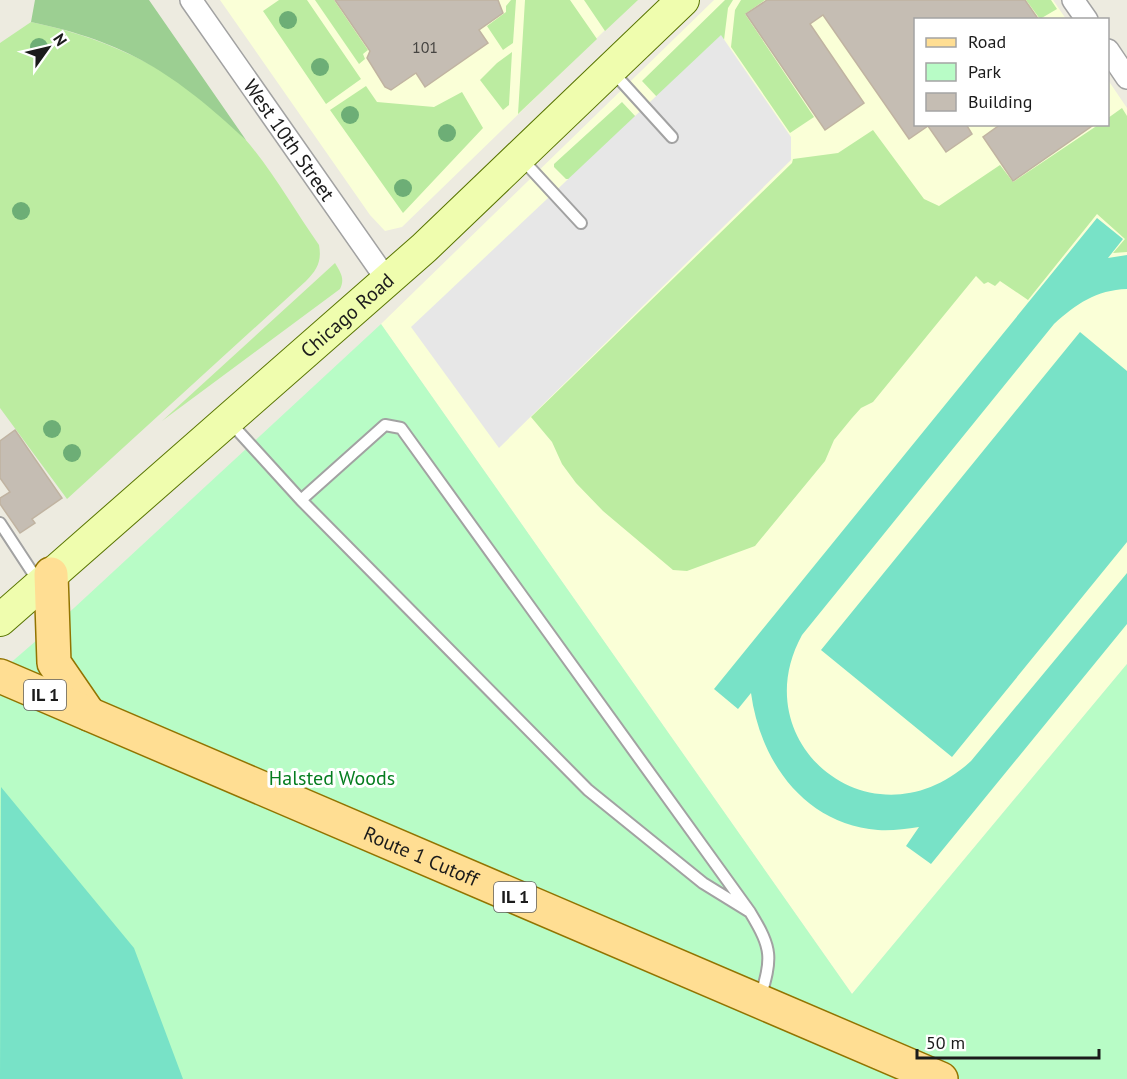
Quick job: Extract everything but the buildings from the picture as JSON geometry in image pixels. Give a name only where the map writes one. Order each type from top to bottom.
[{"type":"main road","points":[[46,579],[54,663],[89,714]]},
{"type":"main road","name":"Route 1 Cutoff","points":[[0,676],[942,1079]]},
{"type":"street","name":"West 10th Street","points":[[191,0],[387,280]]},
{"type":"street","name":"Chicago Road","points":[[0,620],[387,280],[612,71],[683,0]]},
{"type":"street","points":[[1073,0],[1086,18]]},
{"type":"street","points":[[1109,53],[1127,78]]},
{"type":"lane","points":[[612,71],[672,137]]},
{"type":"lane","points":[[520,157],[581,223]]},
{"type":"lane","points":[[228,419],[301,500],[588,790],[704,883],[750,912]]},
{"type":"lane","points":[[301,500],[385,425],[401,428],[750,912],[766,938],[770,963],[759,1001]]},
{"type":"lane","points":[[0,523],[46,579]]},
{"type":"shaded area","points":[[220,0],[636,0],[402,227],[385,231],[370,215]]},
{"type":"shaded area","points":[[714,0],[1053,0],[1065,18],[914,18],[914,126],[1109,126],[1109,81],[1127,108],[1127,664],[852,994],[381,324]]},
{"type":"shaded area","points":[[721,35],[791,137],[791,160],[499,448],[411,327]]},
{"type":"green space","points":[[35,0],[149,0],[246,140],[196,97],[148,64],[95,40],[31,22]]},
{"type":"green space","points":[[279,0],[307,0],[361,79],[326,104],[263,11]]},
{"type":"green space","points":[[315,0],[334,0],[368,50],[363,54],[365,59],[359,64]]},
{"type":"green space","points":[[511,0],[516,0],[513,43],[503,50],[487,26],[506,12],[506,6]]},
{"type":"green space","points":[[525,0],[570,0],[597,39],[518,114]]},
{"type":"green space","points":[[584,0],[638,0],[605,31]]},
{"type":"green space","points":[[725,0],[733,0],[728,8],[724,40],[657,97],[642,81]]},
{"type":"green space","points":[[741,0],[765,0],[745,14],[814,117],[790,133],[731,47],[735,10]]},
{"type":"green space","points":[[1026,0],[1051,0],[1057,9],[1039,18]]},
{"type":"green space","points":[[31,22],[61,29],[120,50],[148,63],[199,97],[223,117],[255,151],[319,245],[320,251],[318,265],[306,281],[67,499],[0,408],[0,43]]},
{"type":"green space","points":[[512,52],[509,105],[503,110],[480,80]]},
{"type":"green space","points":[[366,86],[377,102],[434,107],[462,92],[483,128],[403,213],[330,110]]},
{"type":"green space","points":[[622,102],[636,117],[570,179],[566,179],[554,167],[554,164]]},
{"type":"green space","points":[[1122,108],[1127,116],[1127,252],[1113,253],[1125,239],[1097,214],[1028,300],[1000,281],[995,286],[988,282],[984,284],[976,276],[873,402],[861,408],[852,418],[834,440],[825,461],[755,546],[687,571],[673,570],[603,511],[576,483],[562,464],[552,442],[531,417],[792,163],[793,159],[838,153],[873,130],[924,199],[939,206],[1000,165],[1013,182],[1097,126],[1109,126],[1109,117]]},
{"type":"green space","points":[[1097,218],[1123,239],[1108,258],[1127,255],[1127,289],[1106,292],[1087,299],[1054,324],[802,635],[788,675],[789,713],[803,746],[827,773],[859,789],[895,795],[933,786],[971,761],[1127,573],[1127,624],[931,864],[906,846],[919,827],[878,830],[852,825],[828,816],[808,802],[790,785],[776,765],[764,742],[751,693],[738,709],[714,689]]},
{"type":"green space","points":[[335,263],[342,276],[340,289],[162,421]]},
{"type":"green space","name":"Halsted Woods","points":[[381,324],[852,994],[1127,664],[1127,1079],[0,1079],[0,672],[74,608]]},
{"type":"green space","points":[[1080,332],[1127,371],[1127,542],[952,757],[821,650]]},
{"type":"green space","points":[[1,787],[134,948],[183,1079],[0,1079]]}]
